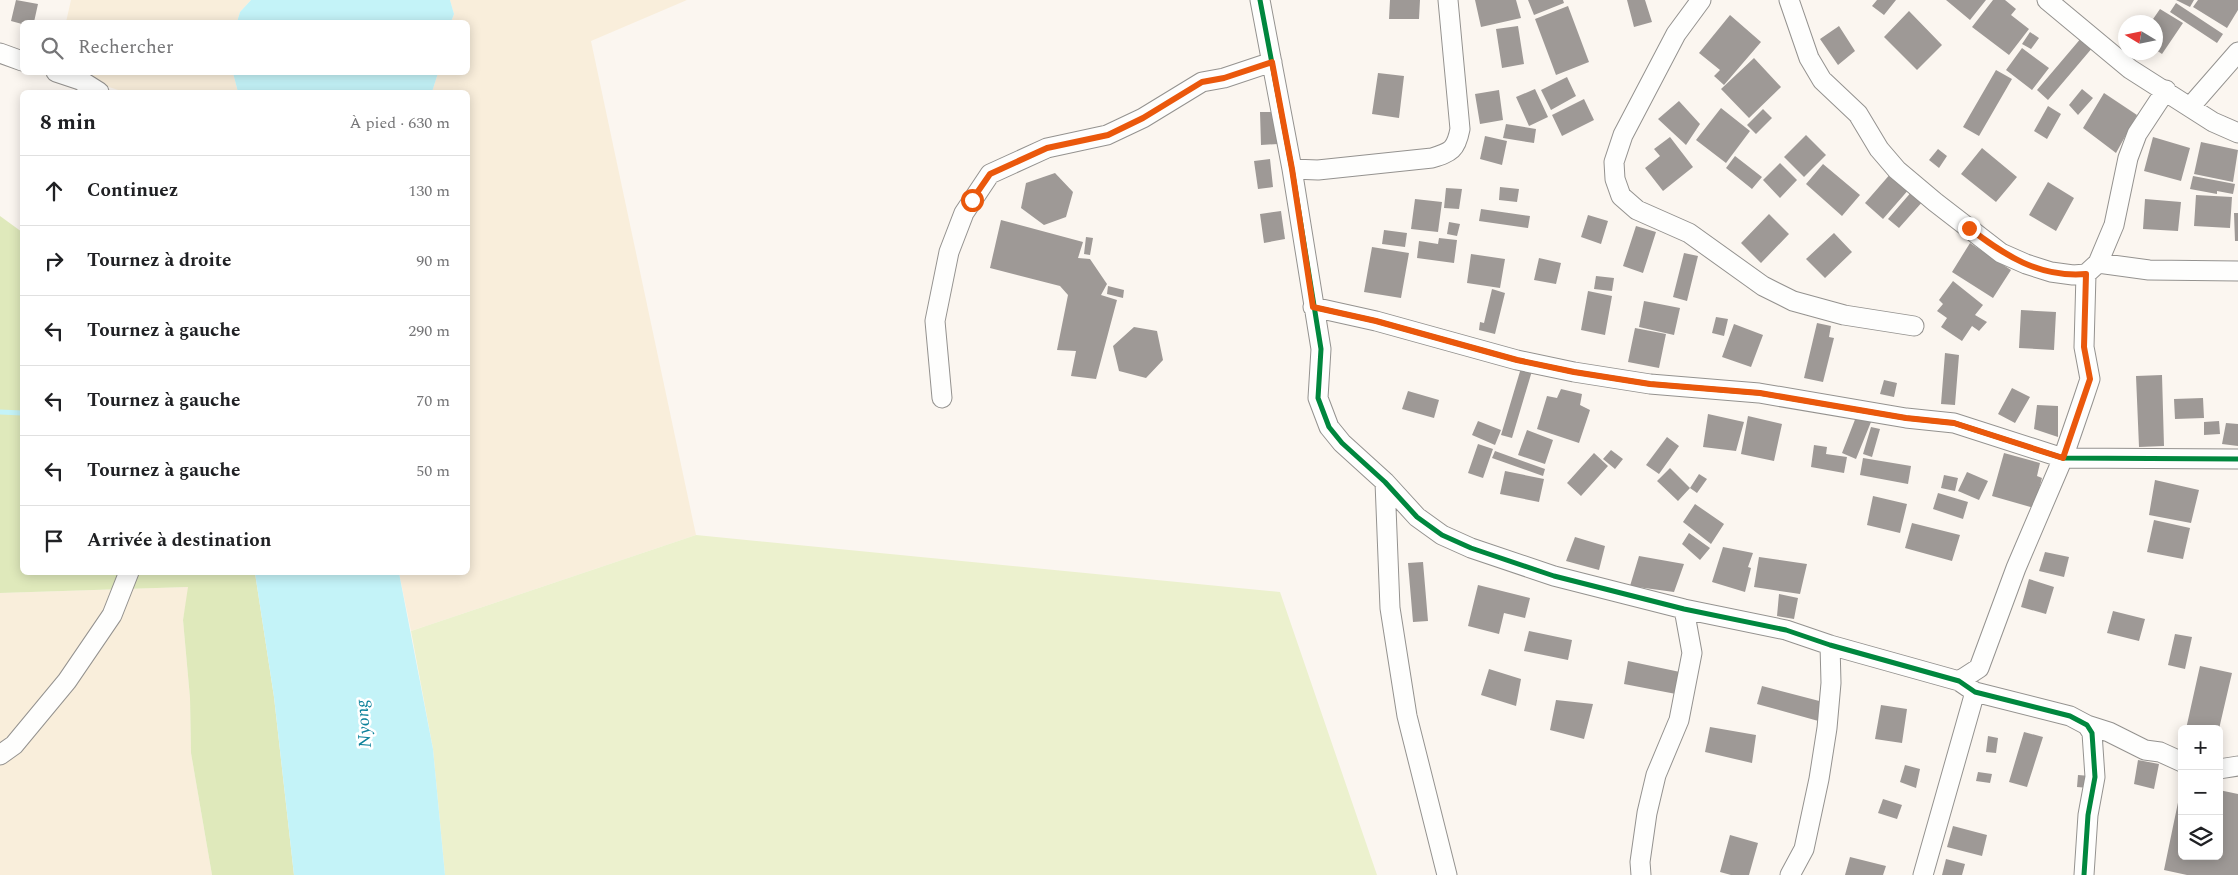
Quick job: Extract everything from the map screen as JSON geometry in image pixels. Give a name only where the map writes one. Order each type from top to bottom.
[{"type":"street","points":[[1260,0],[1292,169],[1321,349],[1318,398],[1330,427],[1342,443],[1385,482],[1417,517],[1442,535],[1471,548],[1554,576],[1684,609],[1786,630],[1830,645],[1959,681],[1975,692],[2070,716],[2087,725],[2109,732],[2145,750],[2160,752],[2178,760]]},
{"type":"street","points":[[1292,169],[1318,170],[1432,158],[1447,153],[1458,144],[1460,129],[1448,0]]},
{"type":"street","points":[[1701,0],[1676,34],[1623,135],[1614,162],[1615,179],[1621,196],[1637,210],[1688,233],[1763,286],[1793,301],[1844,315],[1914,326]]},
{"type":"street","points":[[1789,0],[1809,58],[1822,80],[1858,114],[1879,149],[1897,170],[2000,252],[2026,264],[2051,272],[2073,275],[2092,268],[2238,271]]},
{"type":"street","points":[[2047,0],[2130,69],[2166,90],[2213,122],[2238,133]]},
{"type":"street","points":[[2190,107],[2238,52]]},
{"type":"street","points":[[0,53],[20,60]]},
{"type":"street","points":[[942,398],[935,321],[949,252],[964,213],[990,174],[1047,148],[1108,135],[1143,118],[1202,82],[1224,78],[1272,62]]},
{"type":"street","points":[[65,75],[80,80],[96,90]]},
{"type":"street","points":[[1959,681],[1979,668],[2016,568],[2063,458],[2090,379],[2084,347],[2092,268],[2114,225],[2128,158],[2137,134],[2166,90]]},
{"type":"street","points":[[1313,307],[1376,321],[1517,360],[1574,372],[1650,384],[1760,393],[1906,418],[1954,423],[2063,458],[2238,459]]},
{"type":"street","points":[[1385,482],[1390,608],[1407,716],[1446,875]]},
{"type":"street","points":[[0,755],[14,745],[67,681],[112,615],[128,575]]},
{"type":"street","points":[[1641,875],[1640,862],[1647,813],[1656,775],[1679,720],[1692,653],[1684,609]]},
{"type":"street","points":[[1790,875],[1804,849],[1819,779],[1827,728],[1831,683],[1830,645]]},
{"type":"street","points":[[1923,875],[1975,692]]},
{"type":"street","points":[[2084,875],[2088,815],[2095,778],[2092,733],[2087,725]]},
{"type":"street","points":[[2223,769],[2238,766]]},
{"type":"shaded area","points":[[71,0],[251,0],[240,12],[238,20],[66,20]]},
{"type":"shaded area","points":[[450,0],[687,0],[591,41],[696,535],[411,631],[399,575],[470,575],[470,90],[433,90],[437,75],[470,75],[470,20],[452,20],[454,14]]},
{"type":"shaded area","points":[[73,75],[234,75],[237,90],[118,90]]},
{"type":"shaded area","points":[[189,587],[183,620],[190,698],[191,753],[212,875],[0,875],[0,593]]},
{"type":"green space","points":[[0,216],[20,231],[20,575],[255,575],[274,697],[294,875],[212,875],[191,753],[190,698],[183,620],[188,587],[0,593]]},
{"type":"green space","points":[[696,535],[1280,592],[1377,875],[445,875],[433,749],[411,631]]},
{"type":"water","points":[[251,0],[450,0],[454,14],[452,20],[238,20],[240,12]]},
{"type":"water","points":[[234,75],[437,75],[433,90],[238,90]]},
{"type":"water","name":"Nyong","points":[[255,575],[399,575],[433,749],[445,875],[294,875],[274,697]]},
{"type":"building","points":[[16,0],[38,4],[34,20],[20,20],[20,23],[11,21]]},
{"type":"building","points":[[1390,0],[1420,0],[1419,19],[1389,19]]},
{"type":"building","points":[[1475,0],[1516,0],[1521,18],[1481,27]]},
{"type":"building","points":[[1528,0],[1563,0],[1564,3],[1534,15]]},
{"type":"building","points":[[1627,0],[1645,0],[1652,22],[1634,27]]},
{"type":"building","points":[[1877,0],[1896,0],[1884,15],[1872,6]]},
{"type":"building","points":[[1946,0],[1986,0],[1970,20]]},
{"type":"building","points":[[1993,0],[2005,0],[2016,9],[2011,15],[2029,29],[2009,55],[1972,27]]},
{"type":"building","points":[[2176,0],[2194,0],[2190,7]]},
{"type":"building","points":[[2198,0],[2238,0],[2238,10],[2227,28],[2193,7]]},
{"type":"building","points":[[2176,3],[2223,34],[2217,43],[2170,12]]},
{"type":"building","points":[[1568,6],[1589,62],[1556,75],[1535,19]]},
{"type":"building","points":[[2160,9],[2183,23],[2163,53],[2163,15],[2156,15]]},
{"type":"building","points":[[1909,11],[1942,45],[1917,70],[1884,37]]},
{"type":"building","points":[[1730,15],[1761,42],[1724,85],[1714,76],[1720,70],[1699,53]]},
{"type":"building","points":[[1518,26],[1524,64],[1502,68],[1496,29]]},
{"type":"building","points":[[1839,26],[1855,51],[1838,65],[1820,39]]},
{"type":"building","points":[[2030,32],[2039,38],[2031,49],[2022,44]]},
{"type":"building","points":[[2082,37],[2093,47],[2048,100],[2037,90]]},
{"type":"building","points":[[2022,48],[2049,68],[2032,90],[2006,70]]},
{"type":"building","points":[[1754,58],[1781,87],[1749,118],[1721,89]]},
{"type":"building","points":[[1996,70],[2012,79],[1979,136],[1963,127]]},
{"type":"building","points":[[1378,73],[1404,76],[1399,118],[1372,114]]},
{"type":"building","points":[[1567,77],[1576,96],[1551,110],[1541,90]]},
{"type":"building","points":[[1535,89],[1548,117],[1529,126],[1516,97]]},
{"type":"building","points":[[2082,89],[2093,98],[2078,115],[2069,105]]},
{"type":"building","points":[[1499,90],[1503,120],[1480,124],[1475,94]]},
{"type":"building","points":[[2104,93],[2137,115],[2116,153],[2083,128]]},
{"type":"building","points":[[1584,99],[1594,120],[1562,136],[1552,115]]},
{"type":"building","points":[[1679,101],[1700,124],[1686,145],[1658,119]]},
{"type":"building","points":[[2048,106],[2061,114],[2047,139],[2034,131]]},
{"type":"building","points":[[1721,108],[1750,131],[1726,163],[1696,140]]},
{"type":"building","points":[[1763,109],[1772,118],[1756,134],[1747,125]]},
{"type":"building","points":[[1260,112],[1277,112],[1278,144],[1261,145]]},
{"type":"building","points":[[1506,124],[1536,129],[1534,143],[1503,138]]},
{"type":"building","points":[[1806,135],[1826,155],[1804,177],[1784,157]]},
{"type":"building","points":[[1485,136],[1507,141],[1502,165],[1480,159]]},
{"type":"building","points":[[1670,137],[1693,167],[1663,191],[1645,168],[1660,156],[1654,149]]},
{"type":"building","points":[[2153,137],[2190,148],[2181,181],[2144,171]]},
{"type":"building","points":[[2201,142],[2238,150],[2233,182],[2194,174]]},
{"type":"building","points":[[1982,148],[2017,177],[1996,202],[1961,174]]},
{"type":"building","points":[[1938,149],[1947,156],[1939,168],[1929,160]]},
{"type":"building","points":[[1735,156],[1762,177],[1752,189],[1726,168]]},
{"type":"building","points":[[1270,159],[1273,187],[1258,189],[1254,161]]},
{"type":"building","points":[[1780,163],[1797,180],[1780,198],[1763,180]]},
{"type":"building","points":[[1823,164],[1860,195],[1842,216],[1806,184]]},
{"type":"building","points":[[1892,172],[1910,188],[1883,219],[1865,203]]},
{"type":"building","points":[[1055,173],[1073,192],[1066,217],[1044,225],[1021,208],[1026,183]]},
{"type":"building","points":[[2193,176],[2235,184],[2233,194],[2217,191],[2217,194],[2190,189]]},
{"type":"building","points":[[2048,182],[2074,198],[2056,231],[2029,215]]},
{"type":"building","points":[[1500,187],[1519,189],[1517,202],[1499,200]]},
{"type":"building","points":[[1446,188],[1462,189],[1459,209],[1444,208]]},
{"type":"building","points":[[1913,190],[1924,200],[1899,228],[1888,219]]},
{"type":"building","points":[[2196,195],[2232,197],[2230,228],[2194,226]]},
{"type":"building","points":[[1415,199],[1442,202],[1438,232],[1411,229]]},
{"type":"building","points":[[2145,199],[2181,202],[2178,231],[2143,229]]},
{"type":"building","points":[[1481,209],[1530,216],[1528,228],[1479,221]]},
{"type":"building","points":[[1281,211],[1285,239],[1264,243],[1260,214]]},
{"type":"building","points":[[2234,213],[2238,213],[2238,241],[2235,241]]},
{"type":"building","points":[[1769,214],[1789,234],[1761,263],[1741,243]]},
{"type":"building","points":[[1588,215],[1608,221],[1601,244],[1581,237]]},
{"type":"building","points":[[1001,220],[1083,242],[1078,258],[1090,259],[1107,284],[1101,295],[1117,300],[1096,379],[1071,376],[1076,351],[1057,350],[1068,295],[1060,286],[990,268]]},
{"type":"building","points":[[1449,222],[1460,224],[1457,236],[1447,234]]},
{"type":"building","points":[[1636,226],[1656,232],[1643,273],[1623,266]]},
{"type":"building","points":[[1384,230],[1407,233],[1405,247],[1382,244]]},
{"type":"building","points":[[1834,233],[1852,252],[1825,278],[1806,259]]},
{"type":"building","points":[[1086,237],[1093,238],[1090,255],[1084,254]]},
{"type":"building","points":[[1439,238],[1457,240],[1454,263],[1417,258],[1419,241],[1438,244]]},
{"type":"building","points":[[1970,243],[2011,270],[1993,298],[1952,272]]},
{"type":"building","points":[[1372,247],[1409,253],[1401,298],[1364,292]]},
{"type":"building","points":[[1684,253],[1698,256],[1687,301],[1673,297]]},
{"type":"building","points":[[1471,254],[1505,259],[1500,288],[1467,283]]},
{"type":"building","points":[[1539,258],[1561,263],[1556,284],[1534,280]]},
{"type":"building","points":[[1596,276],[1614,278],[1612,291],[1594,289]]},
{"type":"building","points":[[1953,281],[1983,305],[1975,315],[1987,322],[1979,331],[1972,326],[1962,341],[1941,327],[1947,318],[1937,311],[1943,304],[1939,300]]},
{"type":"building","points":[[1108,286],[1124,290],[1123,298],[1107,294]]},
{"type":"building","points":[[1492,289],[1505,293],[1495,334],[1479,330],[1480,322],[1484,323]]},
{"type":"building","points":[[1588,291],[1612,296],[1605,335],[1581,330]]},
{"type":"building","points":[[1644,301],[1680,308],[1674,335],[1639,327]]},
{"type":"building","points":[[2021,310],[2056,312],[2054,350],[2019,348]]},
{"type":"building","points":[[1716,317],[1728,319],[1724,336],[1712,333]]},
{"type":"building","points":[[1817,323],[1831,326],[1829,337],[1834,338],[1823,382],[1804,378]]},
{"type":"building","points":[[1734,324],[1763,335],[1751,367],[1722,357]]},
{"type":"building","points":[[1134,327],[1157,331],[1163,360],[1146,378],[1119,371],[1113,346]]},
{"type":"building","points":[[1635,328],[1666,334],[1659,368],[1628,362]]},
{"type":"building","points":[[1945,353],[1959,355],[1955,405],[1941,404]]},
{"type":"building","points":[[1521,368],[1532,371],[1512,438],[1501,435]]},
{"type":"building","points":[[2162,375],[2164,446],[2139,447],[2136,376]]},
{"type":"building","points":[[1884,380],[1897,383],[1894,397],[1880,394]]},
{"type":"building","points":[[2012,388],[2030,397],[2015,423],[1998,414]]},
{"type":"building","points":[[1561,389],[1582,394],[1580,405],[1590,410],[1579,443],[1537,429],[1547,396],[1557,398]]},
{"type":"building","points":[[1408,391],[1439,400],[1434,418],[1402,409]]},
{"type":"building","points":[[2203,398],[2204,418],[2175,419],[2174,399]]},
{"type":"building","points":[[2037,405],[2058,406],[2058,437],[2034,429]]},
{"type":"building","points":[[1708,414],[1744,422],[1736,451],[1703,447]]},
{"type":"building","points":[[1748,416],[1782,424],[1774,461],[1741,454]]},
{"type":"building","points":[[1856,417],[1871,422],[1856,459],[1842,453]]},
{"type":"building","points":[[1478,421],[1501,430],[1495,445],[1472,435]]},
{"type":"building","points":[[2219,421],[2220,434],[2204,435],[2204,422]]},
{"type":"building","points":[[2226,423],[2238,424],[2238,446],[2222,444]]},
{"type":"building","points":[[1871,427],[1880,429],[1872,457],[1863,454]]},
{"type":"building","points":[[1527,430],[1553,440],[1545,464],[1518,455]]},
{"type":"building","points":[[1667,437],[1679,446],[1659,474],[1646,465]]},
{"type":"building","points":[[1478,444],[1493,449],[1483,478],[1468,473]]},
{"type":"building","points":[[1814,445],[1827,447],[1826,454],[1847,457],[1844,473],[1811,467]]},
{"type":"building","points":[[1611,450],[1623,459],[1615,469],[1603,459]]},
{"type":"building","points":[[1495,451],[1545,469],[1543,476],[1492,458]]},
{"type":"building","points":[[1594,453],[1608,466],[1581,496],[1567,483]]},
{"type":"building","points":[[2004,453],[2040,463],[2037,476],[2042,478],[2034,508],[1992,496]]},
{"type":"building","points":[[1863,458],[1911,466],[1908,484],[1860,475]]},
{"type":"building","points":[[1670,468],[1690,488],[1678,501],[1657,481]]},
{"type":"building","points":[[1505,471],[1544,479],[1539,502],[1500,494]]},
{"type":"building","points":[[1967,472],[1988,481],[1979,500],[1958,491]]},
{"type":"building","points":[[1699,474],[1707,479],[1697,493],[1690,488]]},
{"type":"building","points":[[1944,475],[1958,478],[1955,491],[1941,488]]},
{"type":"building","points":[[2155,480],[2199,490],[2191,523],[2149,515]]},
{"type":"building","points":[[1938,493],[1968,502],[1963,519],[1933,509]]},
{"type":"building","points":[[1873,496],[1907,504],[1900,533],[1867,525]]},
{"type":"building","points":[[1695,504],[1724,524],[1711,544],[1683,522]]},
{"type":"building","points":[[2154,520],[2190,528],[2183,559],[2147,552]]},
{"type":"building","points":[[1912,523],[1960,535],[1952,561],[1905,548]]},
{"type":"building","points":[[1689,533],[1710,548],[1700,560],[1682,544]]},
{"type":"building","points":[[1575,537],[1605,546],[1599,570],[1566,561]]},
{"type":"building","points":[[1723,547],[1753,553],[1748,567],[1751,568],[1745,592],[1712,582]]},
{"type":"building","points":[[2045,552],[2069,557],[2064,577],[2039,571]]},
{"type":"building","points":[[1639,556],[1684,564],[1674,592],[1630,586]]},
{"type":"building","points":[[1759,557],[1807,564],[1800,594],[1754,587]]},
{"type":"building","points":[[1423,562],[1428,621],[1413,622],[1408,563]]},
{"type":"building","points":[[2029,579],[2054,587],[2046,614],[2021,607]]},
{"type":"building","points":[[1478,585],[1530,598],[1525,618],[1504,613],[1499,634],[1468,626]]},
{"type":"building","points":[[1779,594],[1798,598],[1794,619],[1777,616]]},
{"type":"building","points":[[2113,611],[2145,619],[2139,641],[2107,633]]},
{"type":"building","points":[[1529,631],[1572,640],[1568,660],[1524,651]]},
{"type":"building","points":[[2175,634],[2192,637],[2185,669],[2168,665]]},
{"type":"building","points":[[1628,661],[1680,672],[1676,694],[1624,684]]},
{"type":"building","points":[[2200,666],[2232,673],[2220,725],[2187,725]]},
{"type":"building","points":[[1489,669],[1521,679],[1516,706],[1481,695]]},
{"type":"building","points":[[1762,686],[1827,703],[1822,722],[1757,704]]},
{"type":"building","points":[[1556,700],[1593,704],[1584,739],[1550,730]]},
{"type":"building","points":[[1881,705],[1907,709],[1902,743],[1875,739]]},
{"type":"building","points":[[1710,727],[1756,735],[1752,763],[1705,752]]},
{"type":"building","points":[[2024,732],[2043,737],[2027,787],[2009,782]]},
{"type":"building","points":[[1988,736],[1998,738],[1996,753],[1986,752]]},
{"type":"building","points":[[2138,760],[2159,764],[2154,789],[2134,784]]},
{"type":"building","points":[[1905,765],[1920,769],[1916,788],[1900,782]]},
{"type":"building","points":[[1978,772],[1992,774],[1990,783],[1976,781]]},
{"type":"building","points":[[2078,775],[2090,776],[2089,788],[2077,787]]},
{"type":"building","points":[[2223,791],[2238,794],[2238,875],[2187,875],[2164,870],[2178,802],[2178,860],[2223,860]]},
{"type":"building","points":[[1883,799],[1902,805],[1897,819],[1878,813]]},
{"type":"building","points":[[1953,826],[1987,835],[1982,856],[1947,847]]},
{"type":"building","points":[[1730,835],[1758,843],[1749,875],[1731,875],[1720,872]]},
{"type":"building","points":[[1850,857],[1886,866],[1883,875],[1845,875]]},
{"type":"building","points":[[1946,859],[1965,864],[1962,875],[1942,875]]},
{"type":"waterway","points":[[0,412],[20,413]]},
{"type":"cycle path","points":[[1260,0],[1292,169],[1321,349],[1318,398],[1329,427],[1342,443],[1385,482],[1417,517],[1442,535],[1471,548],[1554,576],[1684,609],[1786,630],[1830,645],[1959,681],[1975,692],[2070,716],[2087,725],[2092,733],[2095,777],[2088,815],[2084,875]]},
{"type":"cycle path","points":[[1313,307],[1376,321],[1517,360],[1574,372],[1650,384],[1759,393],[1906,418],[1954,423],[2063,458],[2238,459]]},
{"type":"route","points":[[972,200],[990,174],[1047,148],[1108,135],[1143,118],[1202,82],[1224,78],[1272,62],[1292,169],[1313,307],[1376,321],[1517,360],[1574,372],[1650,384],[1760,393],[1906,418],[1954,423],[2063,458],[2090,379],[2084,347],[2086,274],[2073,275],[2051,272],[2026,264],[2000,252],[1969,228]]}]
